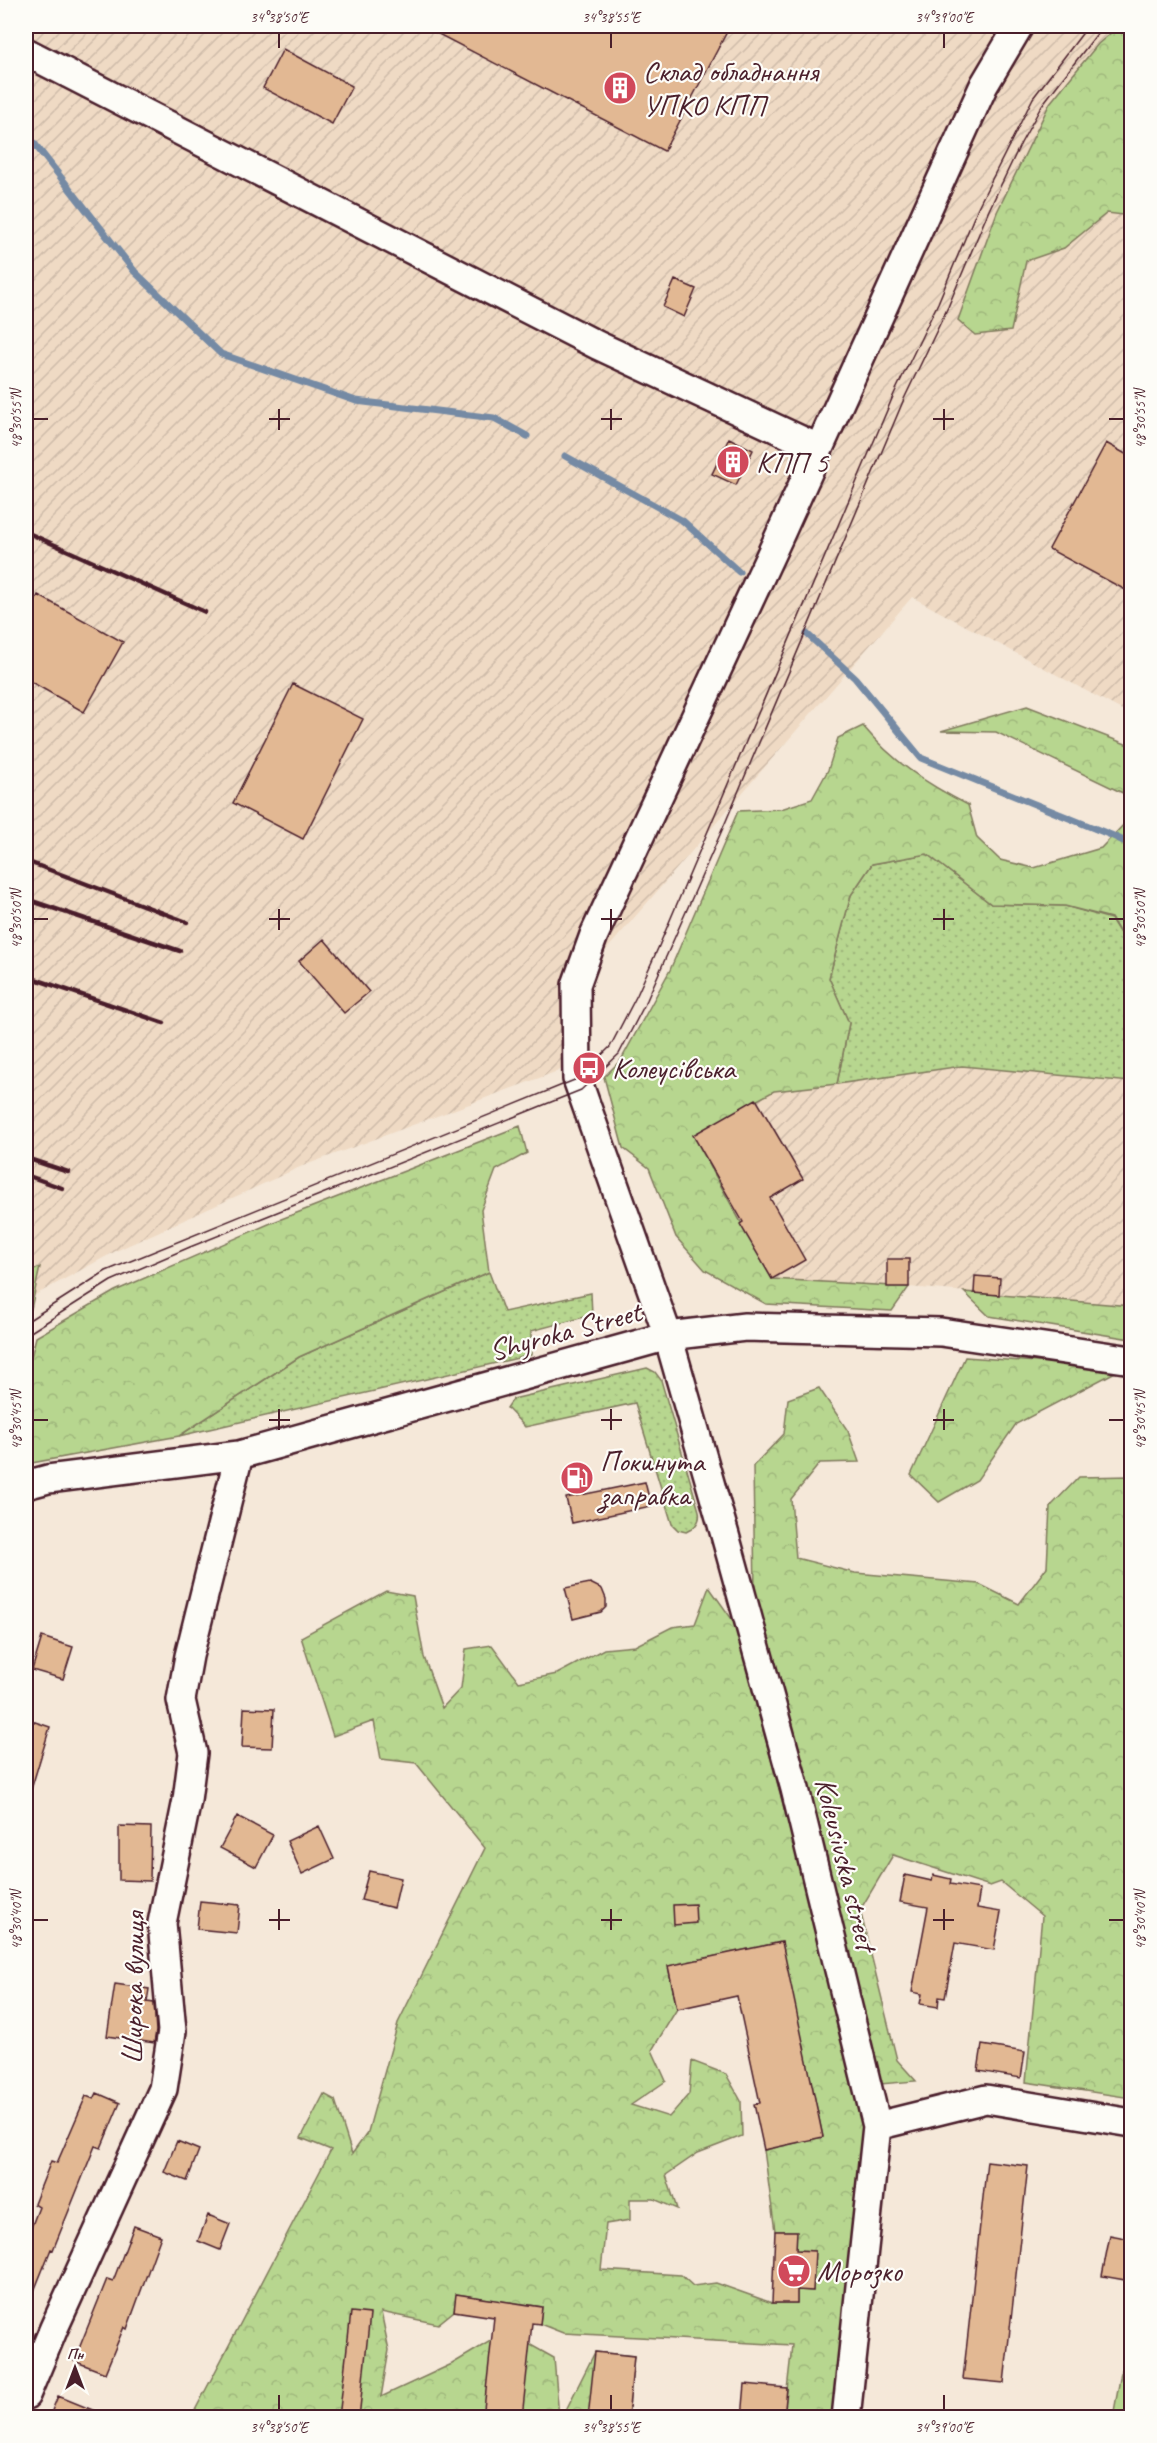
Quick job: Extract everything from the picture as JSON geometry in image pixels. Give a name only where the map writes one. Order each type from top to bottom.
[{"type":"street","name":"Koleusivska street","points":[[846,2418],[877,2126],[795,1789],[668,1336],[577,1079],[576,985],[594,935],[984,85],[1019,26]]},
{"type":"street","points":[[26,52],[597,345],[818,448]]},
{"type":"street","name":"Shyroka Street","points":[[26,1485],[48,1479],[239,1455],[668,1336],[745,1327],[941,1332],[1131,1360]]},
{"type":"street","name":"Широка вулиця","points":[[26,2396],[54,2328],[163,2089],[172,2031],[162,1923],[187,1800],[193,1753],[181,1700],[189,1656],[239,1455]]},
{"type":"street","points":[[877,2126],[986,2100],[1131,2123]]},
{"type":"shaded area","points":[[26,26],[1131,26],[1131,715],[912,597],[576,985],[574,1065],[300,1167],[116,1251],[26,1300]]},
{"type":"shaded area","points":[[962,1066],[1131,1082],[1131,1306],[909,1287],[772,1279],[693,1135],[774,1091]]},
{"type":"green space","points":[[1119,26],[1131,26],[1131,216],[1107,213],[1064,248],[1026,261],[1011,331],[975,335],[958,320],[997,212],[1050,103],[1098,44]]},
{"type":"green space","points":[[1027,706],[1131,746],[1131,797],[996,732],[941,731]]},
{"type":"green space","points":[[863,726],[886,751],[911,771],[968,805],[977,838],[1000,860],[1034,868],[1101,848],[1130,818],[1131,812],[1131,951],[1111,918],[1065,906],[991,904],[927,854],[872,864],[851,895],[829,978],[849,1023],[837,1084],[774,1091],[693,1135],[772,1279],[909,1287],[892,1311],[766,1304],[705,1270],[676,1237],[649,1168],[623,1148],[604,1077],[621,1060],[670,970],[738,811],[781,809],[812,799],[828,770],[838,738]]},
{"type":"green space","points":[[927,854],[991,904],[1065,906],[1111,919],[1131,951],[1131,1082],[962,1066],[837,1084],[849,1023],[829,978],[851,895],[872,864]]},
{"type":"green space","points":[[520,1126],[527,1153],[496,1170],[481,1210],[489,1272],[299,1357],[179,1436],[26,1464],[26,1377],[36,1337],[115,1291],[271,1223]]},
{"type":"green space","points":[[40,1267],[31,1309],[26,1312],[26,1274]]},
{"type":"green space","points":[[489,1272],[504,1312],[591,1293],[592,1315],[531,1331],[531,1355],[179,1436],[299,1357]]},
{"type":"green space","points":[[964,1292],[1131,1306],[1131,1339],[989,1316]]},
{"type":"green space","points":[[965,1357],[1123,1368],[1016,1424],[977,1480],[939,1502],[911,1475]]},
{"type":"green space","points":[[647,1368],[655,1372],[661,1380],[699,1511],[697,1524],[686,1532],[678,1530],[672,1524],[635,1403],[525,1427],[507,1408],[513,1399]]},
{"type":"green space","points":[[819,1388],[848,1431],[859,1462],[820,1463],[791,1499],[796,1558],[855,1573],[979,1584],[1019,1604],[1047,1567],[1050,1507],[1079,1477],[1131,1476],[1131,2098],[1026,2082],[1042,1916],[1001,1882],[990,1886],[893,1855],[860,1910],[897,2060],[916,2081],[880,2084],[755,1594],[753,1466],[784,1434],[788,1399]]},
{"type":"green space","points":[[709,1587],[734,1622],[871,2131],[838,2417],[784,2417],[792,2345],[563,2333],[540,2324],[542,2307],[457,2294],[454,2311],[438,2324],[381,2312],[389,2350],[381,2397],[452,2364],[492,2340],[529,2344],[554,2358],[559,2417],[191,2418],[331,2150],[301,2138],[324,2094],[335,2100],[352,2154],[368,2132],[398,2023],[485,1848],[416,1763],[381,1759],[374,1721],[333,1736],[301,1637],[386,1591],[413,1596],[424,1657],[442,1708],[461,1688],[466,1649],[492,1645],[519,1682],[557,1674],[604,1649],[635,1646],[672,1627],[695,1624]],"holes":[[[781,1942],[823,2137],[764,2150],[775,2231],[796,2231],[796,2250],[814,2251],[813,2291],[797,2290],[797,2303],[772,2303],[716,2283],[693,2286],[681,2275],[601,2270],[606,2224],[630,2220],[630,2199],[654,2199],[677,2209],[666,2175],[698,2153],[742,2136],[741,2101],[726,2074],[692,2061],[689,2094],[669,2117],[631,2105],[666,2081],[652,2050],[677,2009],[668,1966]]]},
{"type":"green space","points":[[1131,2318],[1131,2417],[1113,2417]]},
{"type":"green space","points":[[595,2352],[634,2356],[628,2417],[562,2418]]},
{"type":"building","name":"Склад обладнання УПКО КПП","points":[[423,26],[730,26],[664,151]]},
{"type":"building","points":[[283,49],[352,86],[332,124],[263,88]]},
{"type":"building","points":[[675,280],[696,289],[684,317],[663,307]]},
{"type":"building","name":"КПП 5","points":[[729,438],[753,450],[736,485],[712,474]]},
{"type":"building","points":[[1106,443],[1131,457],[1131,593],[1049,549]]},
{"type":"building","points":[[38,595],[123,642],[84,712],[26,679],[26,618]]},
{"type":"building","points":[[293,684],[363,719],[303,839],[233,803]]},
{"type":"building","points":[[324,939],[369,992],[344,1013],[299,961]]},
{"type":"building","points":[[756,1099],[803,1179],[770,1198],[805,1260],[772,1279],[740,1224],[743,1222],[693,1135]]},
{"type":"building","points":[[887,1259],[909,1259],[909,1287],[887,1287]]},
{"type":"building","points":[[975,1276],[1000,1278],[999,1295],[974,1293]]},
{"type":"building","points":[[645,1482],[651,1506],[572,1523],[566,1498]]},
{"type":"building","points":[[590,1583],[602,1589],[606,1607],[601,1612],[573,1619],[565,1588]]},
{"type":"building","points":[[42,1637],[73,1647],[63,1679],[32,1670]]},
{"type":"building","points":[[244,1708],[274,1709],[272,1748],[242,1747]]},
{"type":"building","points":[[26,1719],[50,1727],[30,1793],[26,1793]]},
{"type":"building","points":[[237,1816],[273,1835],[256,1867],[220,1848]]},
{"type":"building","points":[[119,1826],[151,1827],[150,1881],[119,1880]]},
{"type":"building","points":[[319,1826],[334,1859],[302,1874],[287,1841]]},
{"type":"building","points":[[369,1871],[401,1878],[394,1908],[361,1900]]},
{"type":"building","points":[[905,1875],[932,1881],[933,1875],[951,1879],[950,1884],[980,1889],[977,1908],[1001,1912],[994,1950],[955,1943],[945,1998],[939,1997],[938,2007],[920,2004],[922,1994],[912,1992],[928,1907],[900,1902]]},
{"type":"building","points":[[200,1901],[240,1905],[237,1933],[197,1929]]},
{"type":"building","points":[[695,1904],[696,1923],[674,1925],[673,1905]]},
{"type":"building","points":[[782,1942],[823,2137],[764,2150],[754,2104],[760,2103],[737,1996],[677,2009],[668,1966]]},
{"type":"building","points":[[115,1984],[149,1989],[147,2002],[154,2003],[156,2031],[154,2043],[107,2036]]},
{"type":"building","points":[[982,2045],[1025,2052],[1021,2078],[978,2071]]},
{"type":"building","points":[[97,2093],[120,2103],[101,2148],[95,2146],[26,2311],[26,2241],[39,2207],[34,2204],[51,2161],[57,2163],[86,2096],[94,2099]]},
{"type":"building","points":[[177,2141],[199,2150],[187,2181],[164,2172]]},
{"type":"building","points":[[987,2161],[1028,2166],[1004,2383],[963,2379]]},
{"type":"building","points":[[208,2215],[230,2224],[220,2250],[198,2241]]},
{"type":"building","points":[[134,2226],[161,2236],[127,2329],[124,2327],[105,2373],[74,2361],[107,2279],[113,2281]]},
{"type":"building","name":"Морозко","points":[[775,2231],[797,2231],[796,2250],[815,2251],[813,2291],[797,2290],[797,2303],[772,2303]]},
{"type":"building","points":[[1110,2235],[1131,2239],[1131,2281],[1102,2276]]},
{"type":"building","points":[[456,2294],[542,2307],[540,2324],[532,2323],[522,2418],[483,2418],[494,2317],[454,2311]]},
{"type":"building","points":[[351,2312],[370,2314],[359,2418],[339,2418]]},
{"type":"building","points":[[595,2352],[634,2356],[628,2418],[588,2418]]},
{"type":"building","points":[[745,2384],[787,2388],[784,2418],[742,2418]]},
{"type":"building","points":[[58,2396],[110,2417],[110,2418],[49,2418]]},
{"type":"waterway","points":[[26,133],[135,272],[221,354],[356,401],[494,418],[527,436]]},
{"type":"waterway","points":[[565,456],[683,521],[739,572]]},
{"type":"waterway","points":[[807,634],[855,678],[921,758],[1132,845]]},
{"type":"tram line","points":[[26,1322],[106,1271],[577,1079],[610,1047],[659,946],[894,394],[938,303],[979,205],[1033,98],[1088,26]]},
{"type":"tram line","points":[[26,1335],[111,1281],[581,1090],[619,1054],[647,1000],[726,821],[904,399],[948,307],[989,210],[1042,105],[1103,26]]},
{"type":"railway","points":[[26,532],[205,612]]},
{"type":"railway","points":[[26,861],[187,922]]},
{"type":"railway","points":[[26,899],[180,951]]},
{"type":"railway","points":[[26,976],[164,1023]]},
{"type":"railway","points":[[26,1158],[68,1172]]},
{"type":"railway","points":[[26,1175],[62,1188]]},
{"type":"place","name":"Склад обладнання УПКО КПП","points":[[620,88]]},
{"type":"place","name":"КПП 5","points":[[733,462]]},
{"type":"place","name":"Колеусівська","points":[[589,1068]]},
{"type":"place","name":"Покинута заправка","points":[[577,1478]]},
{"type":"place","name":"Морозко","points":[[794,2271]]}]
